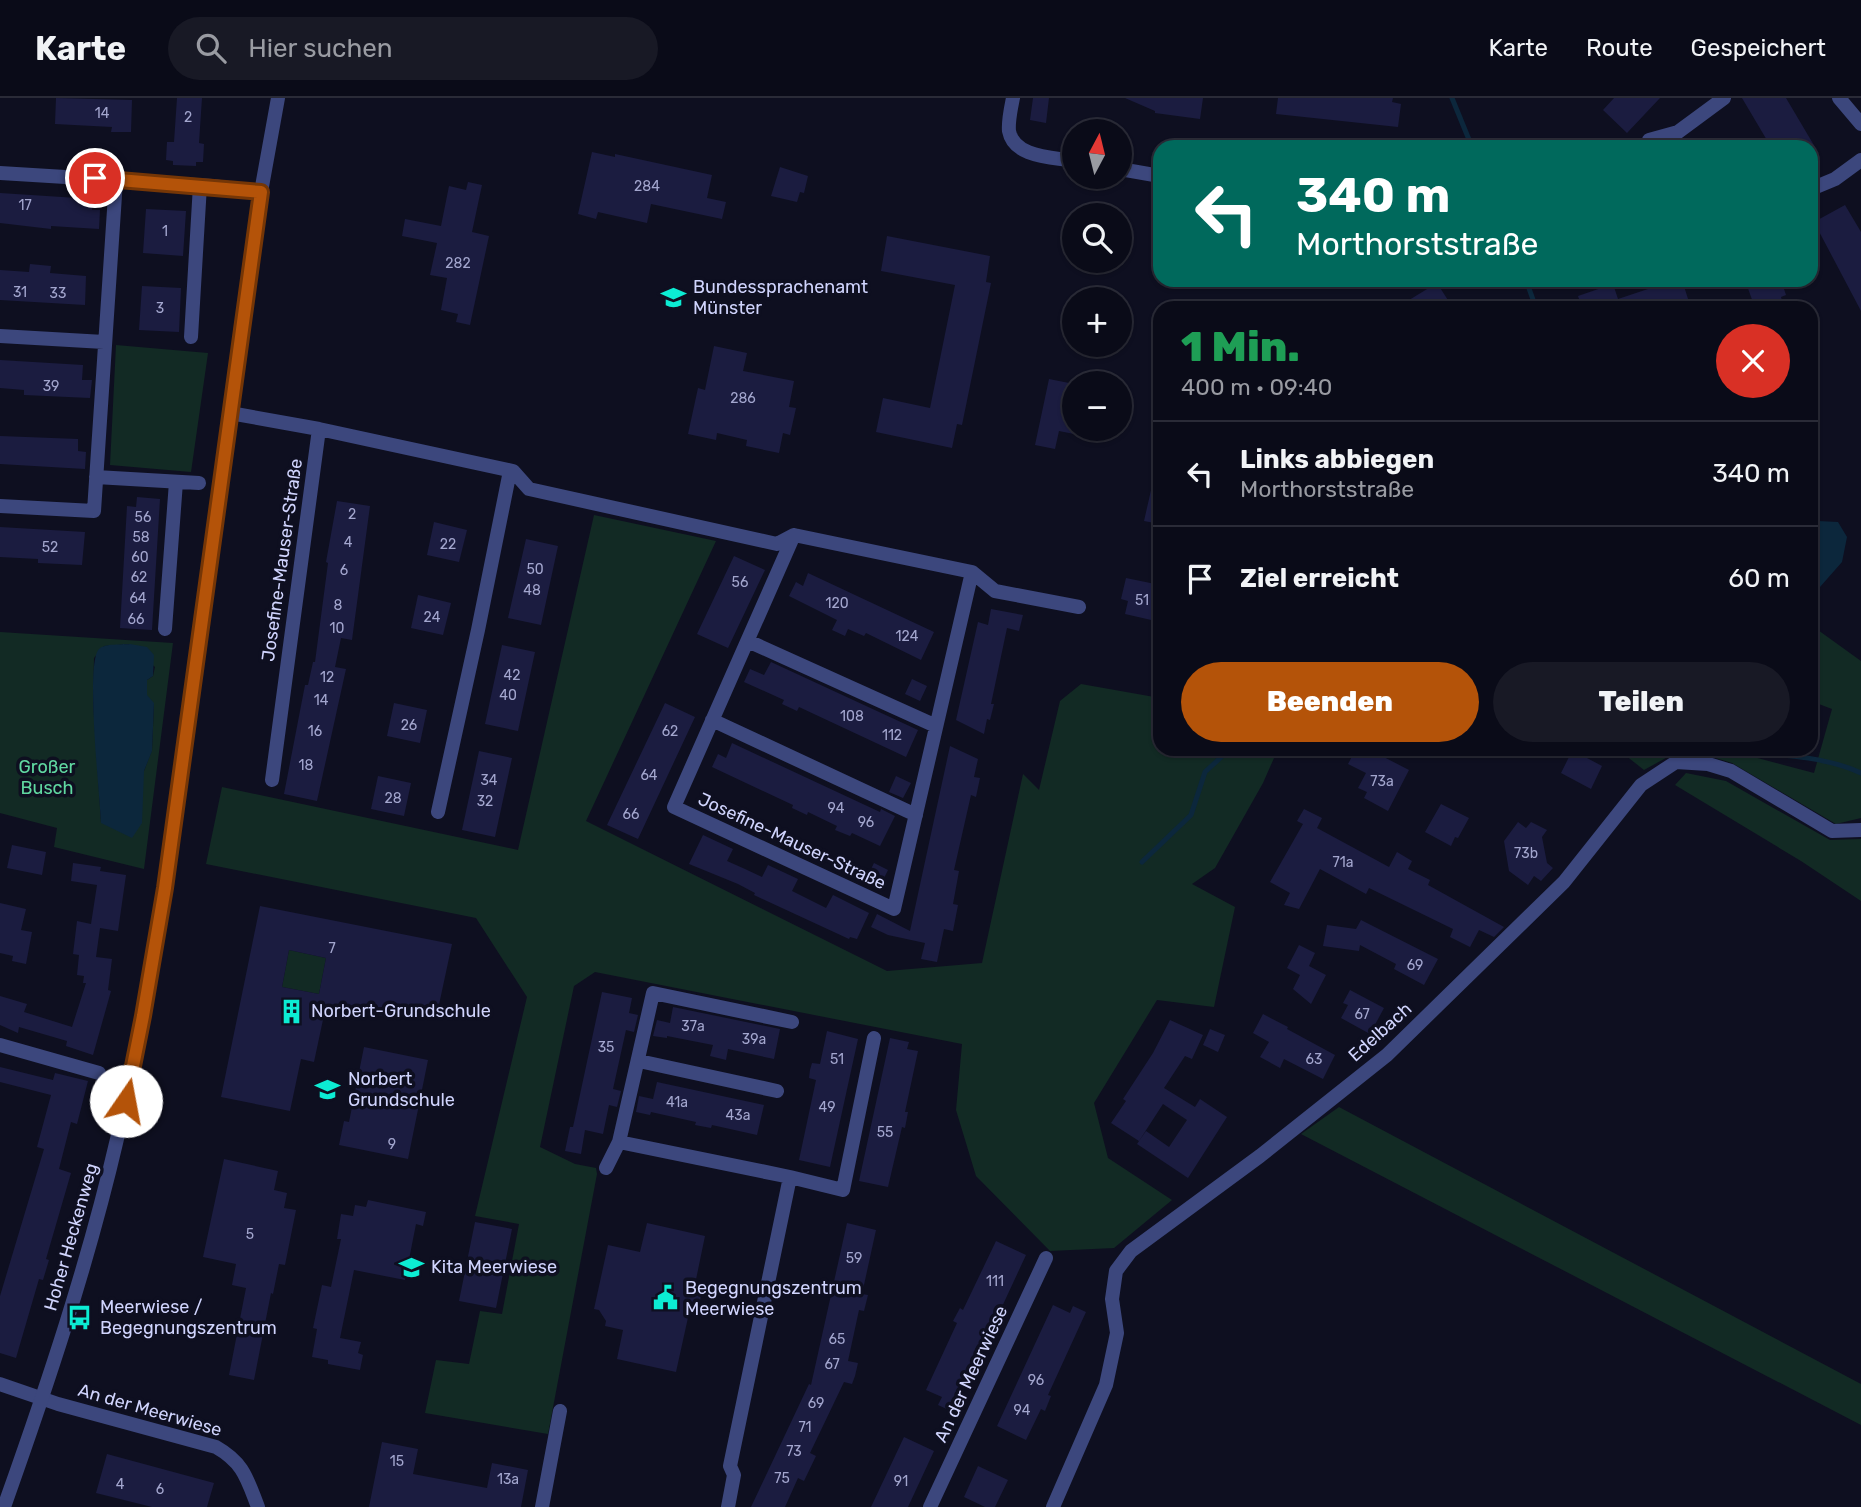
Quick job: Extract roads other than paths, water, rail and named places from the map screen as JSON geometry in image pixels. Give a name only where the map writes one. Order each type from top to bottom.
[{"type":"street","name":"Hoher Heckenweg","points":[[5,1507],[42,1398],[102,1203],[143,1016],[172,840],[261,192],[278,98]]},
{"type":"street","points":[[1013,98],[1009,132],[1016,146],[1033,154],[1062,159]]},
{"type":"street","points":[[1649,140],[1678,132],[1724,98]]},
{"type":"street","points":[[1839,98],[1861,124]]},
{"type":"street","points":[[1818,186],[1835,179],[1861,160]]},
{"type":"street","points":[[1132,171],[1153,175]]},
{"type":"street","points":[[0,173],[200,185],[261,192]]},
{"type":"street","points":[[0,506],[94,511],[116,180]]},
{"type":"street","points":[[191,337],[200,185]]},
{"type":"street","points":[[0,336],[104,342]]},
{"type":"street","points":[[230,413],[319,429],[513,471],[528,489],[777,544],[794,535],[972,572],[995,590],[1079,607]]},
{"type":"street","name":"Josefine-Mauser-Straße","points":[[272,780],[319,429]]},
{"type":"street","points":[[438,811],[510,471]]},
{"type":"street","points":[[96,477],[199,483]]},
{"type":"street","points":[[165,629],[176,482]]},
{"type":"street","name":"Josefine-Mauser-Straße","points":[[794,535],[674,807],[894,909],[972,572]]},
{"type":"street","points":[[748,640],[936,726]]},
{"type":"street","points":[[712,720],[916,815]]},
{"type":"street","name":"Edelbach","points":[[1053,1507],[1106,1385],[1117,1333],[1112,1299],[1116,1271],[1131,1251],[1260,1156],[1387,1055],[1564,882],[1641,785],[1675,762],[1708,764],[1731,771],[1832,831],[1861,830]]},
{"type":"street","points":[[606,1168],[619,1142],[653,993],[792,1022]]},
{"type":"street","points":[[619,1142],[843,1190],[874,1038]]},
{"type":"street","points":[[0,1045],[99,1073]]},
{"type":"street","points":[[639,1062],[777,1091]]},
{"type":"street","points":[[728,1507],[734,1475],[730,1465],[790,1177]]},
{"type":"street","name":"An der Meerwiese","points":[[930,1507],[1046,1258]]},
{"type":"street","name":"An der Meerwiese","points":[[0,1384],[216,1447],[233,1456],[243,1468],[258,1507]]},
{"type":"street","points":[[542,1507],[560,1412]]},
{"type":"water","points":[[1818,521],[1838,522],[1847,537],[1842,562],[1818,588]]},
{"type":"water","points":[[130,644],[147,647],[154,655],[153,676],[147,680],[147,695],[154,703],[152,751],[144,771],[142,823],[132,838],[101,823],[93,704],[95,660],[99,649],[109,645]]},
{"type":"waterway","name":"Edelbach","points":[[1452,98],[1469,140]]},
{"type":"waterway","name":"Edelbach","points":[[1528,287],[1534,301]]},
{"type":"waterway","points":[[1142,862],[1191,815],[1205,772],[1222,756]]},
{"type":"waterway","name":"Edelbach","points":[[1791,756],[1828,762],[1861,773]]},
{"type":"place","name":"Bundessprachenamt Münster","points":[[673,297]]},
{"type":"place","name":"Norbert-Grundschule","points":[[291,1011]]},
{"type":"place","name":"Norbert Grundschule","points":[[328,1089]]},
{"type":"place","name":"Kita Meerwiese","points":[[411,1267]]},
{"type":"place","name":"Begegnungszentrum Meerwiese","points":[[665,1298]]},
{"type":"place","name":"Meerwiese / Begegnungszentrum","points":[[80,1317]]},
{"type":"park label","name":"Großer Busch","points":[[47,777]]}]
